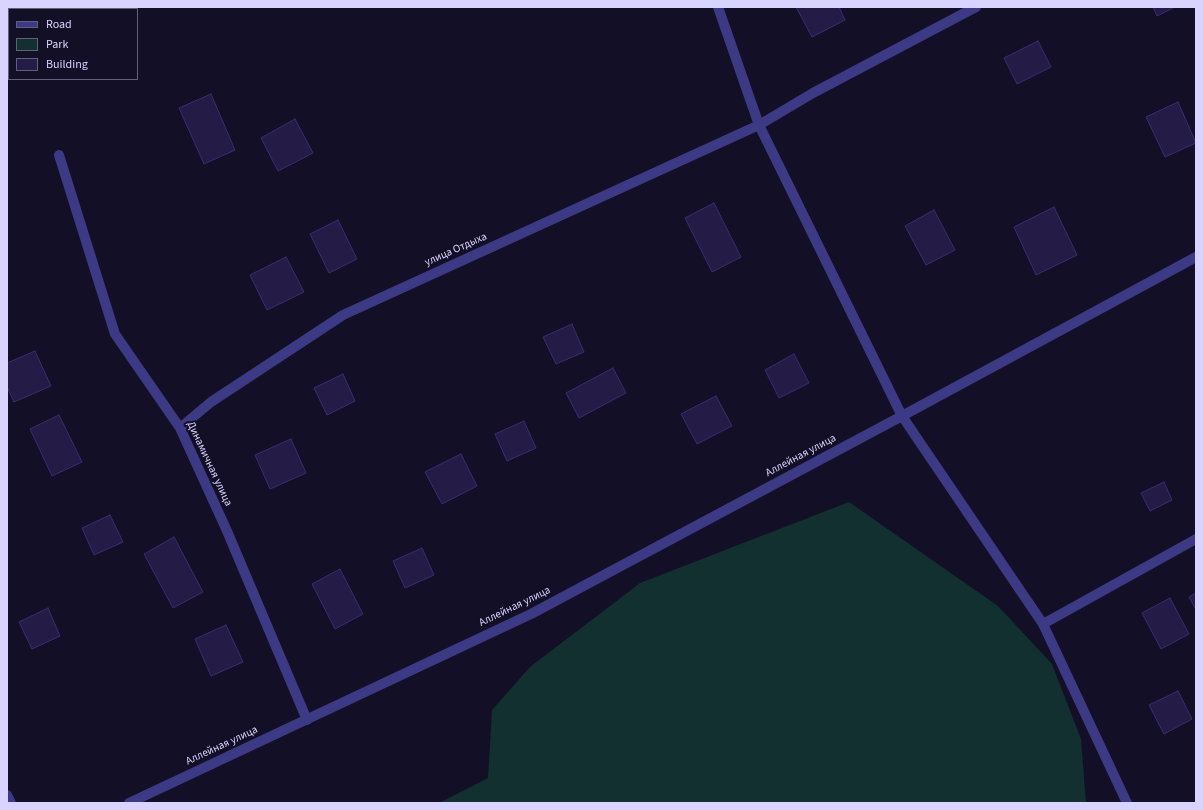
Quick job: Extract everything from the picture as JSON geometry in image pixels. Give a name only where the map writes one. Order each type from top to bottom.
[{"type":"street","points":[[718,7],[760,125],[902,416],[1043,624],[1127,803]]},
{"type":"street","name":"улица Отдыха","points":[[180,428],[211,402],[343,315],[760,125],[812,94],[976,7]]},
{"type":"street","name":"Динамичная улица","points":[[59,155],[115,334],[180,428],[227,531],[307,720]]},
{"type":"street","name":"Аллейная улица","points":[[129,803],[531,614],[902,416],[1196,256]]},
{"type":"street","points":[[1043,624],[1196,538]]},
{"type":"street","points":[[7,795],[11,803]]},
{"type":"green space","points":[[849,502],[998,606],[1052,664],[1081,739],[1086,803],[439,803],[488,778],[492,710],[530,667],[640,583]]},
{"type":"building","points":[[796,7],[839,7],[845,20],[812,37]]},
{"type":"building","points":[[1153,7],[1175,7],[1157,16]]},
{"type":"building","points":[[1038,41],[1051,67],[1017,84],[1004,58]]},
{"type":"building","points":[[211,94],[235,150],[204,164],[179,108]]},
{"type":"building","points":[[1178,102],[1196,143],[1165,157],[1146,117]]},
{"type":"building","points":[[295,119],[313,153],[278,171],[261,138]]},
{"type":"building","points":[[714,203],[741,257],[712,272],[685,218]]},
{"type":"building","points":[[1054,207],[1077,255],[1036,275],[1014,227]]},
{"type":"building","points":[[934,210],[955,250],[926,265],[905,226]]},
{"type":"building","points":[[338,220],[357,259],[329,273],[310,234]]},
{"type":"building","points":[[286,257],[304,292],[267,310],[250,275]]},
{"type":"building","points":[[572,324],[584,352],[556,364],[543,337]]},
{"type":"building","points":[[35,351],[51,386],[14,402],[7,387],[7,363]]},
{"type":"building","points":[[794,354],[809,383],[779,398],[765,370]]},
{"type":"building","points":[[613,368],[626,393],[579,418],[566,393]]},
{"type":"building","points":[[343,374],[355,401],[327,415],[314,388]]},
{"type":"building","points":[[716,396],[732,426],[697,444],[681,414]]},
{"type":"building","points":[[59,415],[82,462],[52,476],[30,429]]},
{"type":"building","points":[[524,421],[536,448],[507,461],[495,434]]},
{"type":"building","points":[[291,439],[306,473],[270,489],[255,455]]},
{"type":"building","points":[[461,454],[477,486],[442,504],[425,472]]},
{"type":"building","points":[[1164,482],[1172,500],[1150,511],[1141,493]]},
{"type":"building","points":[[110,515],[123,542],[94,555],[82,528]]},
{"type":"building","points":[[174,537],[203,592],[173,608],[144,554]]},
{"type":"building","points":[[422,548],[434,575],[405,588],[393,561]]},
{"type":"building","points":[[340,569],[363,614],[335,629],[312,584]]},
{"type":"building","points":[[1196,593],[1196,610],[1189,597]]},
{"type":"building","points":[[1170,598],[1189,634],[1161,649],[1142,613]]},
{"type":"building","points":[[48,608],[60,636],[32,649],[19,622]]},
{"type":"building","points":[[226,625],[243,662],[211,676],[195,639]]},
{"type":"building","points":[[1178,691],[1192,719],[1164,734],[1149,705]]}]
